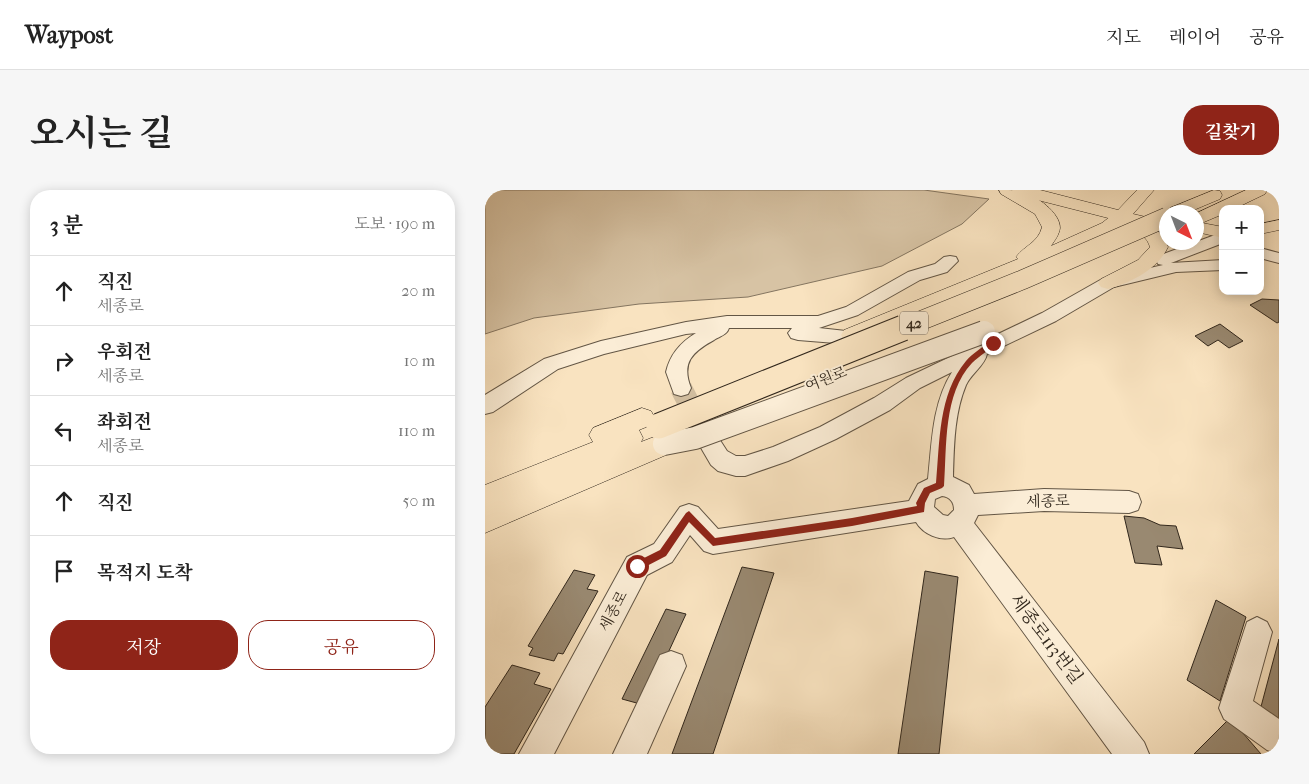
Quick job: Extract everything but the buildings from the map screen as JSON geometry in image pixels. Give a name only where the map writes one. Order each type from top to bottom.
[{"type":"main road","points":[[993,277],[1031,254],[1043,244],[1050,235],[1052,228],[1051,221],[1045,213],[1007,190]]},
{"type":"main road","points":[[1020,190],[1125,213],[1159,217]]},
{"type":"main road","points":[[1053,190],[1159,225]]},
{"type":"main road","points":[[485,486],[655,430],[849,337],[1064,247],[1108,227],[1125,213],[1146,190]]},
{"type":"main road","points":[[1192,205],[1225,190]]},
{"type":"main road","points":[[1204,217],[1259,190]]},
{"type":"main road","name":"여원로","points":[[485,498],[1022,280],[1159,221]]},
{"type":"main road","points":[[1264,228],[1279,225]]},
{"type":"main road","points":[[1064,247],[1111,230],[1127,227],[1139,228],[1155,236],[1159,247],[1153,256],[1108,283]]},
{"type":"main road","points":[[1204,231],[1216,238]]},
{"type":"main road","name":"여원로","points":[[485,520],[655,430],[1041,292],[1159,238]]},
{"type":"street","points":[[655,430],[695,438],[1049,317],[1108,283],[1216,238]]},
{"type":"street","points":[[1264,243],[1279,247]]},
{"type":"street","points":[[1264,254],[1279,258]]},
{"type":"street","points":[[485,406],[551,364],[601,348],[686,328],[727,322],[819,322],[852,311],[914,276],[941,268],[950,261]]},
{"type":"street","points":[[1108,283],[1176,267],[1219,265]]},
{"type":"street","points":[[1264,271],[1279,274]]},
{"type":"street","points":[[686,328],[763,330],[849,337]]},
{"type":"street","points":[[656,335],[679,380],[682,355],[706,335],[720,329]]},
{"type":"street","points":[[708,441],[719,458],[726,464],[745,466],[780,454],[828,433],[881,404],[987,338]]},
{"type":"street","points":[[939,486],[949,398],[955,382],[987,338]]},
{"type":"street","points":[[881,404],[915,392],[931,394],[940,404],[946,416]]},
{"type":"street","points":[[921,510],[921,503],[927,491],[939,486],[947,486],[961,492],[963,515]]},
{"type":"street","name":"세종로","points":[[536,754],[637,566],[663,553],[689,515],[713,542],[921,510],[924,516],[937,525],[944,527],[963,515],[1044,500],[1129,502]]},
{"type":"street","name":"세종로113번길","points":[[963,515],[1132,754]]},
{"type":"street","points":[[1257,632],[1235,708],[1279,738]]},
{"type":"street","points":[[630,754],[671,666]]},
{"type":"shaded area","points":[[485,190],[924,190],[989,199],[962,224],[882,266],[748,297],[639,304],[534,318],[485,334]]},
{"type":"tunnel","points":[[681,388],[708,441]]},
{"type":"route","points":[[637,566],[663,553],[689,515],[713,542],[921,510],[923,496],[933,487],[939,486],[946,416],[949,398],[955,382],[970,361],[993,343]]}]
